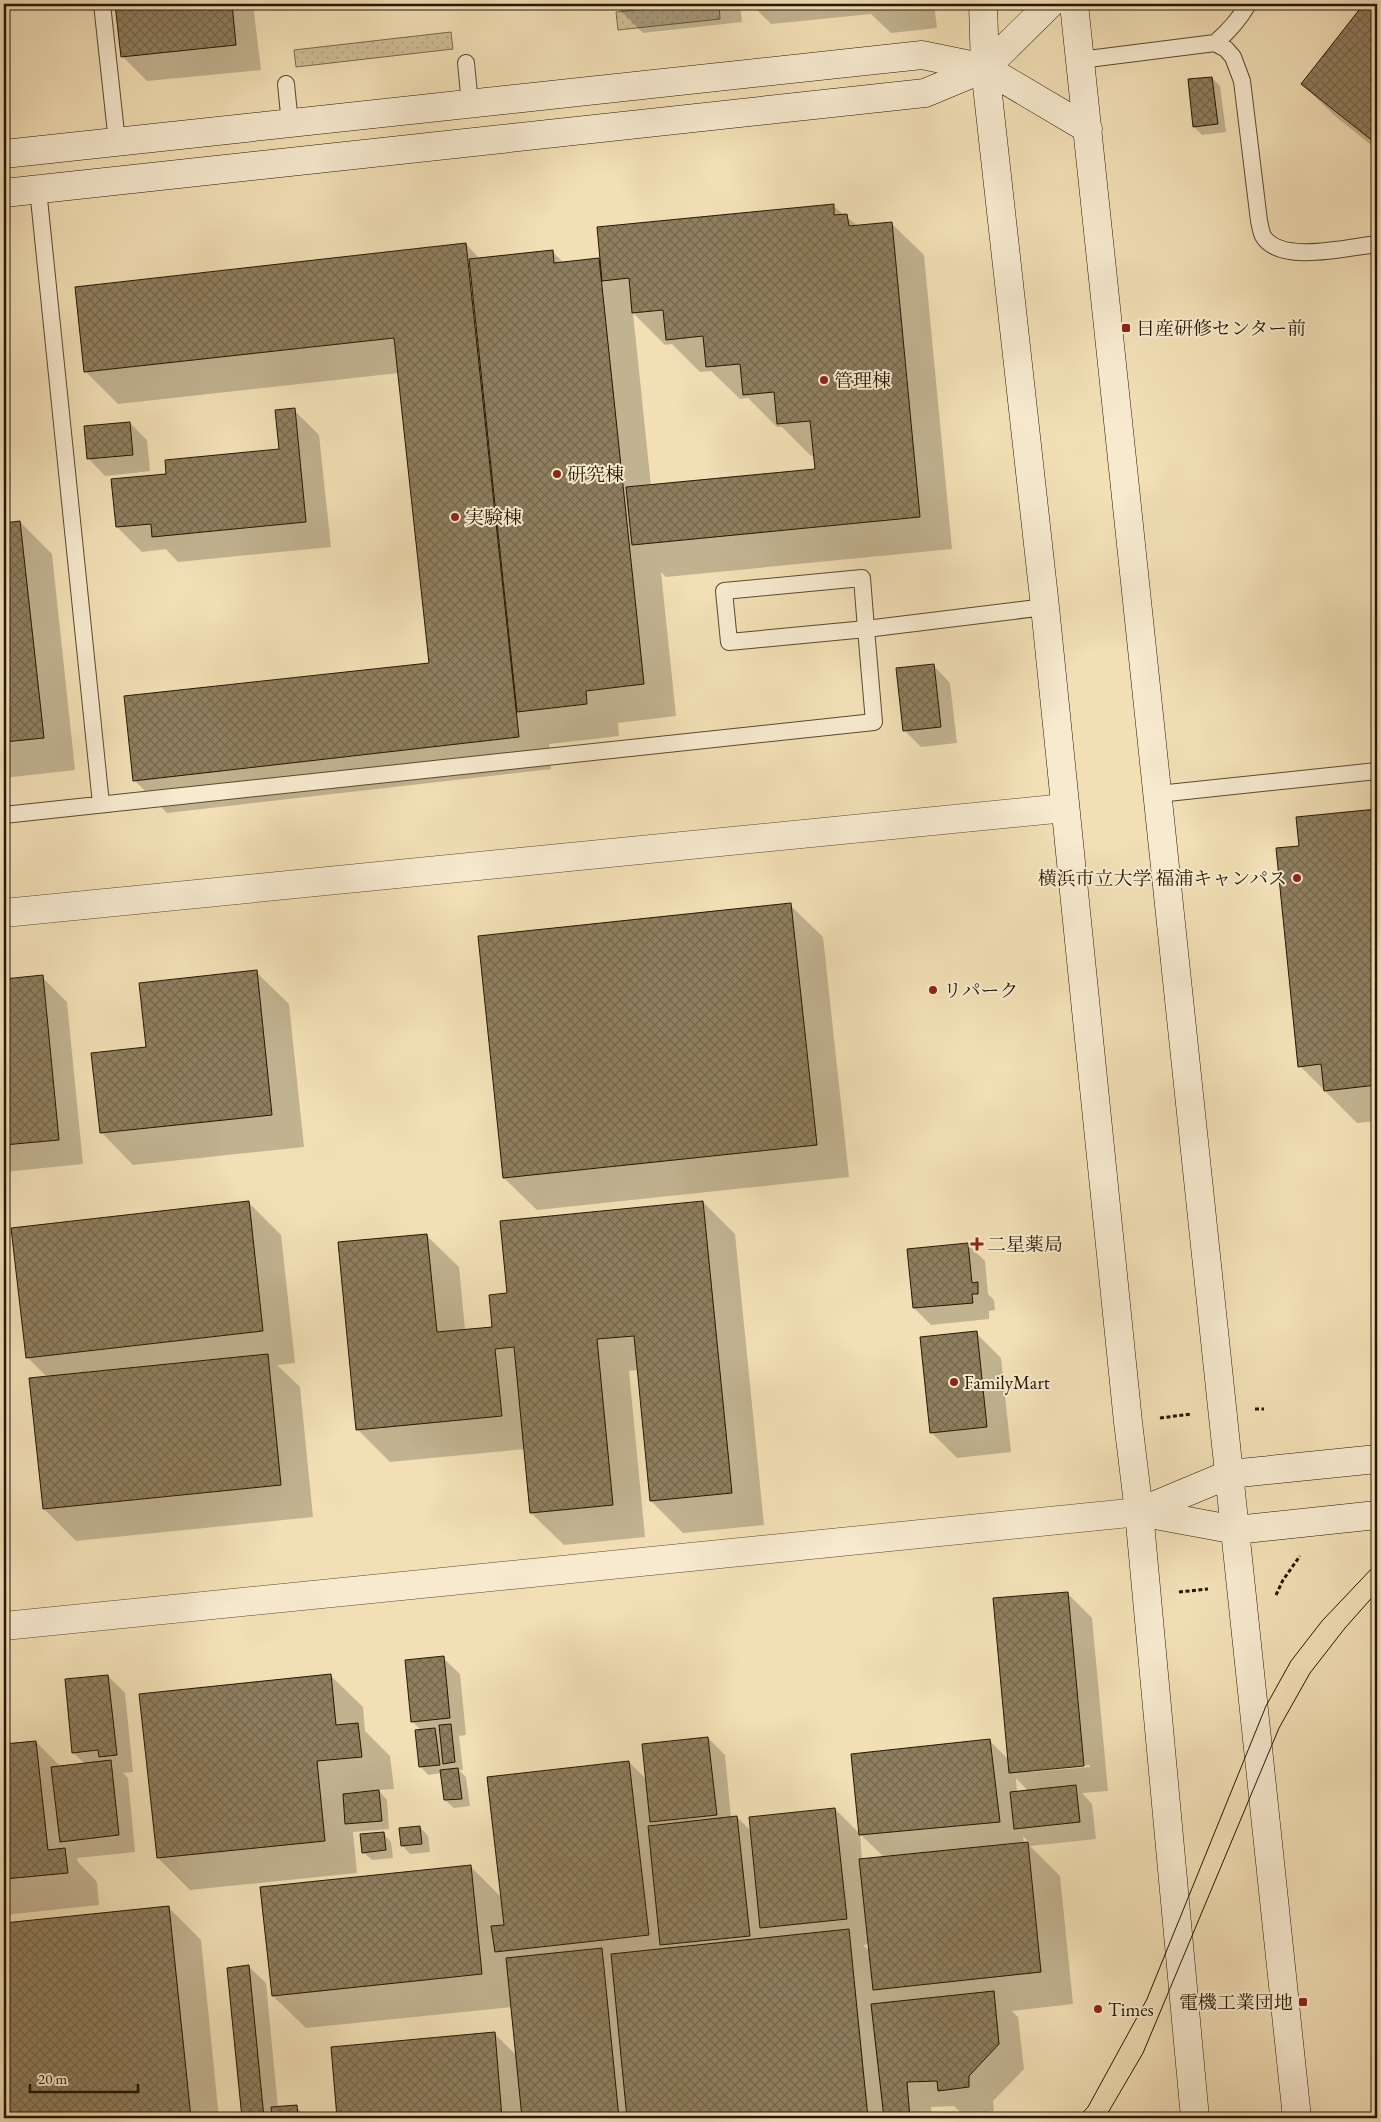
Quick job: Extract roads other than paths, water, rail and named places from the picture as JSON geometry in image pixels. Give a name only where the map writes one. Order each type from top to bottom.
[{"type":"street","points":[[983,4],[985,68],[1045,607],[1128,1422],[1140,1512],[1195,2118]]},
{"type":"street","points":[[4,193],[924,93],[985,68],[1050,4]]},
{"type":"street","points":[[1074,4],[1297,2118]]},
{"type":"street","points":[[4,154],[922,55],[985,68],[1088,129]]},
{"type":"street","points":[[4,913],[1065,808]]},
{"type":"street","points":[[1140,1512],[1230,1474],[1377,1459]]},
{"type":"street","points":[[4,1626],[1140,1512],[1236,1530],[1377,1515]]},
{"type":"lane","points":[[102,4],[117,142]]},
{"type":"lane","points":[[1080,60],[1216,43],[1235,25],[1248,4]]},
{"type":"lane","points":[[1216,43],[1226,49],[1233,57],[1242,80],[1259,220],[1263,236],[1274,246],[1287,252],[1377,244]]},
{"type":"lane","points":[[466,63],[470,104]]},
{"type":"lane","points":[[286,84],[290,124]]},
{"type":"lane","points":[[38,189],[101,804]]},
{"type":"lane","points":[[4,815],[874,722],[866,630],[862,578],[724,590],[729,642],[866,630],[1045,607]]},
{"type":"lane","points":[[1158,794],[1377,771]]},
{"type":"tram line","points":[[1078,2118],[1088,2107],[1147,1999],[1266,1706],[1291,1661],[1322,1621],[1377,1563]]},
{"type":"tram line","points":[[1105,2118],[1143,2053],[1279,1728],[1310,1673],[1345,1628],[1377,1592]]},
{"type":"place","name":"日産研修センター前","points":[[1126,328]]},
{"type":"place","name":"管理棟","points":[[824,380]]},
{"type":"place","name":"研究棟","points":[[557,474]]},
{"type":"place","name":"実験棟","points":[[455,517]]},
{"type":"place","name":"横浜市立大学 福浦キャンパス","points":[[1297,878]]},
{"type":"place","name":"リパーク","points":[[933,990]]},
{"type":"place","name":"二星薬局","points":[[977,1244]]},
{"type":"place","name":"FamilyMart","points":[[954,1382]]},
{"type":"place","name":"電機工業団地","points":[[1303,2002]]},
{"type":"place","name":"Times","points":[[1098,2009]]}]
